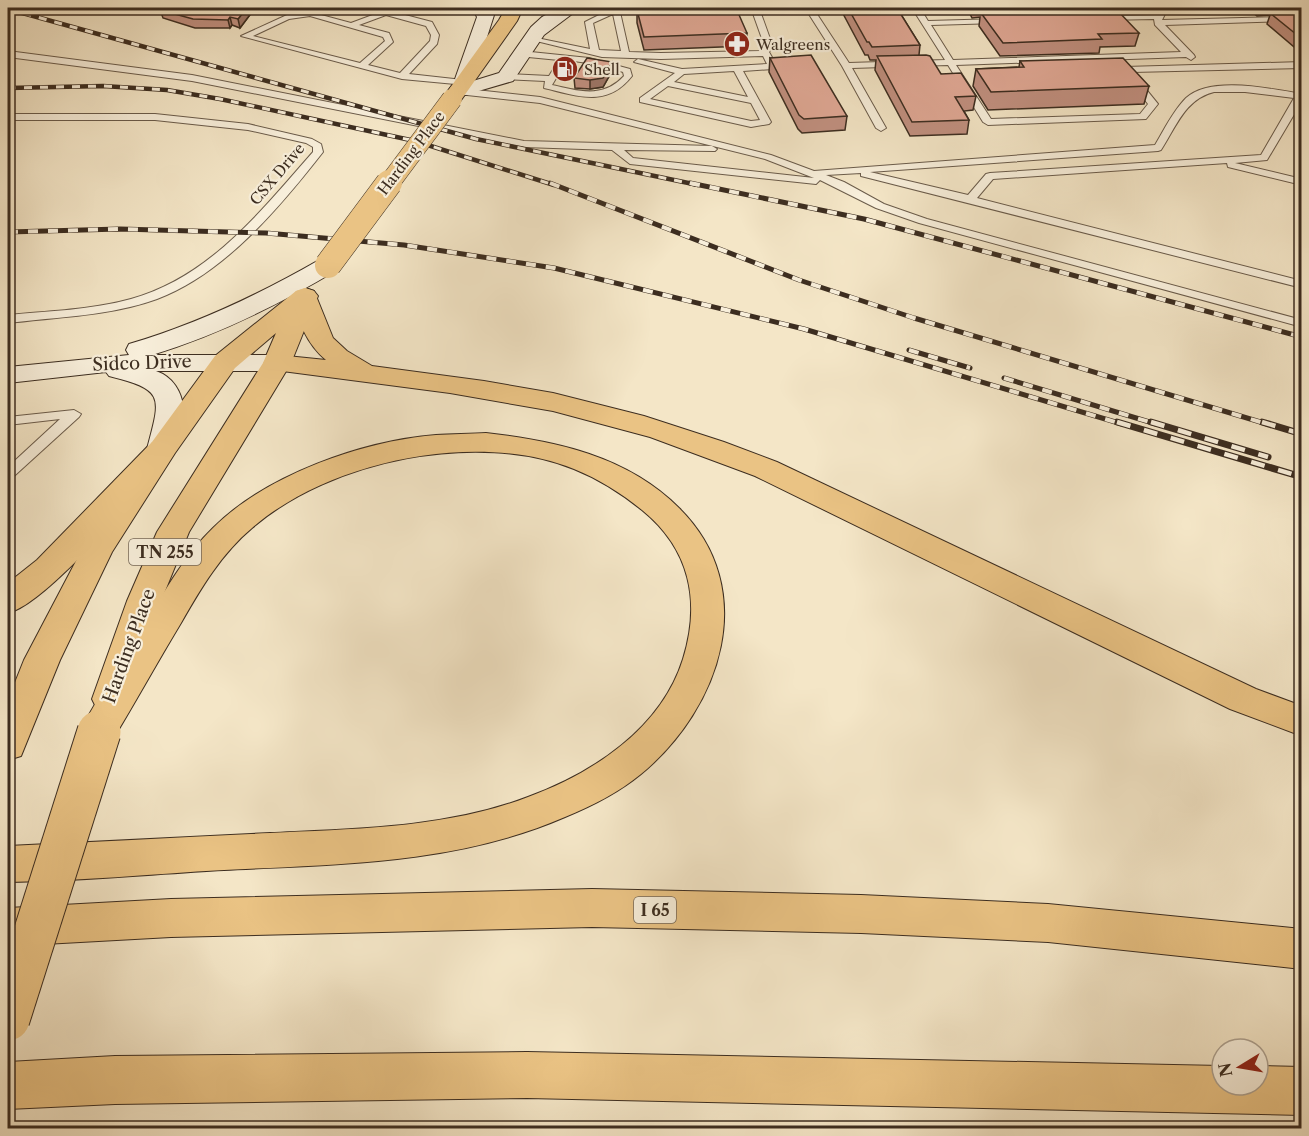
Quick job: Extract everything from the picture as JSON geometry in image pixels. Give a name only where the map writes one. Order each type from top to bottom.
[{"type":"main road","points":[[480,8],[486,12],[486,16],[459,88],[491,83],[506,77],[532,39],[548,21],[571,8]]},
{"type":"main road","name":"Harding Place","points":[[10,740],[42,660],[78,585],[162,449],[225,362],[294,294],[328,265],[508,21],[514,8]]},
{"type":"main road","points":[[294,294],[327,349],[346,363],[371,375]]},
{"type":"main road","name":"Harding Place","points":[[8,1019],[100,729],[144,601],[174,532],[210,469],[277,363],[294,294]]},
{"type":"main road","name":"TN 255","points":[[80,366],[208,329],[294,294]]},
{"type":"main road","points":[[277,363],[551,402],[617,417],[690,439],[766,469],[1243,699],[1302,722]]},
{"type":"main road","name":"Sidco Drive","points":[[8,375],[80,366],[277,363]]},
{"type":"main road","points":[[8,601],[49,568],[162,449],[171,417],[171,404],[166,389],[160,383],[133,372],[80,366]]},
{"type":"main road","points":[[8,864],[375,844],[470,830],[534,813],[589,787],[635,757],[651,742],[680,707],[699,672],[708,638],[709,601],[706,583],[692,548],[671,518],[641,492],[603,470],[557,454],[511,445],[441,444],[391,451],[349,463],[301,483],[253,510],[226,533],[197,566],[100,729]]},
{"type":"main road","name":"I 65","points":[[8,927],[171,918],[603,909],[861,914],[1048,923],[1302,949]]},
{"type":"main road","points":[[8,1086],[115,1080],[527,1075],[1302,1091]]},
{"type":"lane","points":[[148,8],[172,9]]},
{"type":"lane","points":[[367,8],[425,22],[432,27],[435,35],[434,42],[402,76]]},
{"type":"lane","points":[[595,52],[589,22],[616,10],[628,8]]},
{"type":"lane","points":[[595,52],[626,55],[733,56],[765,52],[769,46],[755,8]]},
{"type":"lane","points":[[809,8],[846,66],[881,128]]},
{"type":"lane","points":[[916,8],[988,122],[1143,117],[1153,104],[1113,56]]},
{"type":"lane","points":[[1158,20],[1164,8]]},
{"type":"lane","points":[[616,10],[626,55]]},
{"type":"lane","points":[[361,66],[388,42],[389,38],[383,32],[309,11],[287,17],[245,36],[361,66],[402,76],[459,88],[540,100],[739,150],[812,173],[840,184],[880,206],[941,226],[1302,324]]},
{"type":"lane","points":[[354,24],[382,11]]},
{"type":"lane","points":[[1097,18],[1297,19]]},
{"type":"lane","points":[[1158,20],[1203,69]]},
{"type":"lane","points":[[926,23],[1006,21]]},
{"type":"lane","points":[[532,39],[682,72],[773,66],[765,52]]},
{"type":"lane","points":[[575,60],[583,49]]},
{"type":"lane","points":[[8,54],[192,78],[524,144],[739,150]]},
{"type":"lane","points":[[521,54],[575,60],[619,67],[627,71],[628,76],[619,89],[597,96],[547,86],[564,59]]},
{"type":"lane","points":[[846,66],[1187,54]]},
{"type":"lane","points":[[1113,70],[1302,65]]},
{"type":"lane","points":[[682,72],[643,100],[751,124],[766,122],[737,68]]},
{"type":"lane","points":[[959,76],[970,75]]},
{"type":"lane","points":[[506,77],[551,79]]},
{"type":"lane","points":[[667,83],[754,100]]},
{"type":"lane","points":[[812,173],[1158,148],[1190,99],[1200,93],[1248,90],[1300,97],[1264,158],[990,176],[970,200]]},
{"type":"lane","name":"CSX Drive","points":[[8,117],[155,117],[236,126],[309,141],[318,146],[318,152],[253,227],[211,264],[170,289],[141,299],[99,308],[8,319]]},
{"type":"lane","points":[[615,147],[630,161],[840,184]]},
{"type":"lane","points":[[1214,161],[1302,182]]},
{"type":"lane","points":[[849,170],[1302,285]]},
{"type":"lane","points":[[8,421],[74,414],[8,474]]},
{"type":"building","points":[[167,8],[247,8],[238,19],[230,17],[228,20],[193,19],[160,10]]},
{"type":"building","points":[[736,8],[747,33],[644,37],[637,10]]},
{"type":"building","points":[[848,8],[897,8],[920,45],[872,47]]},
{"type":"building","points":[[1117,10],[1139,33],[1098,34],[1102,39],[1003,43],[981,13]]},
{"type":"building","points":[[1302,12],[1302,39],[1270,13]]},
{"type":"building","points":[[811,55],[847,116],[804,119],[799,115],[770,58]]},
{"type":"building","points":[[877,56],[930,56],[941,74],[961,73],[976,96],[955,97],[969,120],[912,122]]},
{"type":"building","points":[[587,58],[612,62],[603,78],[590,80],[574,78]]},
{"type":"building","points":[[1123,58],[1149,86],[991,92],[976,69],[1024,67],[1020,61]]},
{"type":"railway","points":[[8,9],[476,139],[698,185]]},
{"type":"railway","points":[[8,88],[103,86],[167,90],[220,99],[415,141],[554,185]]},
{"type":"railway","points":[[550,183],[799,280],[914,318],[1267,424]]},
{"type":"railway","points":[[690,183],[864,219],[1302,337]]},
{"type":"railway","points":[[8,232],[120,229],[266,233],[404,245],[554,268],[804,329],[1122,424]]},
{"type":"railway","points":[[909,350],[970,368]]},
{"type":"railway","points":[[1004,378],[1156,424]]},
{"type":"railway","points":[[1117,422],[1302,477]]},
{"type":"railway","points":[[1151,422],[1268,457]]},
{"type":"railway","points":[[1262,422],[1302,434]]},
{"type":"place","name":"Walgreens","points":[[737,44]]},
{"type":"place","name":"Shell","points":[[565,69]]}]
